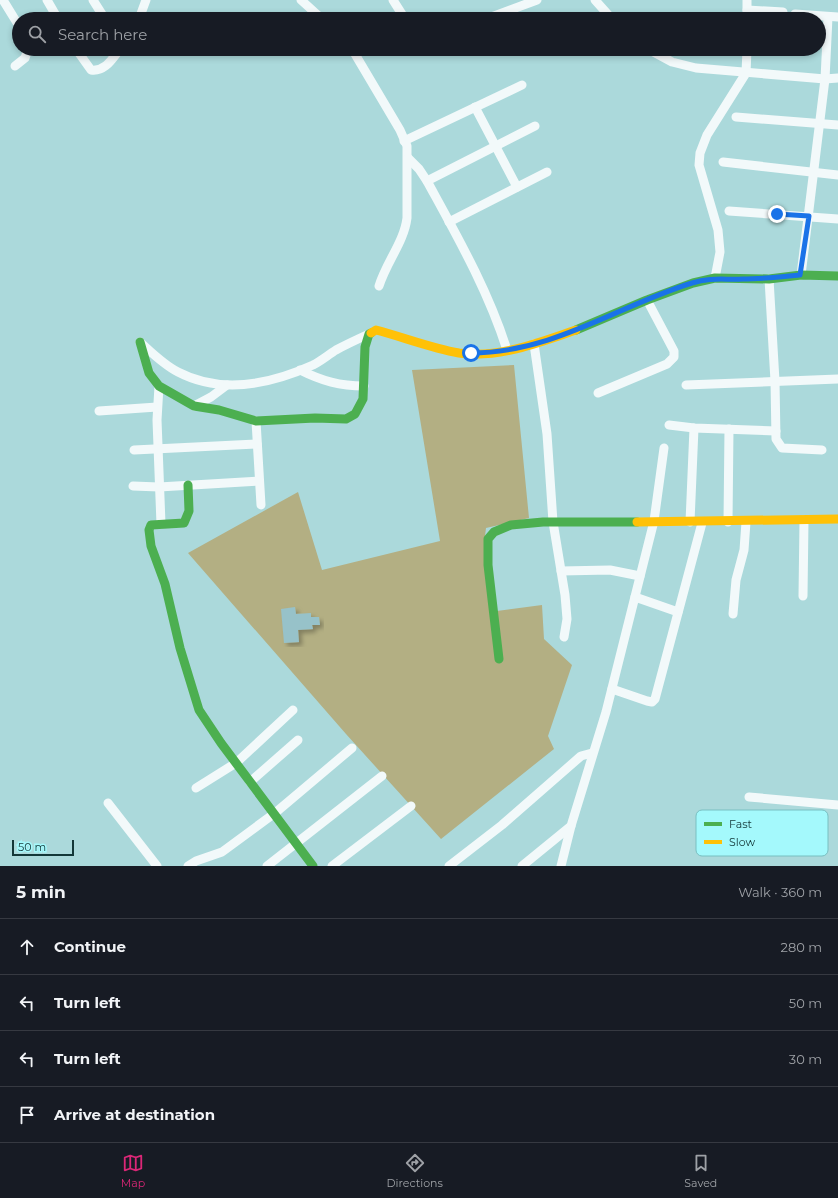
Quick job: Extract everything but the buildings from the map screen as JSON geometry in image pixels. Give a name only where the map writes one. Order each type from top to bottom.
[{"type":"street","points":[[47,0],[54,12]]},
{"type":"street","points":[[93,0],[101,12]]},
{"type":"street","points":[[142,12],[146,0]]},
{"type":"street","points":[[301,0],[314,12]]},
{"type":"street","points":[[393,0],[401,12]]},
{"type":"street","points":[[505,12],[537,0]]},
{"type":"street","points":[[595,0],[606,12]]},
{"type":"street","points":[[747,0],[747,12]]},
{"type":"street","points":[[3,1],[12,15]]},
{"type":"street","points":[[800,275],[809,216],[825,79],[828,17],[838,17]]},
{"type":"street","points":[[15,66],[26,56]]},
{"type":"street","points":[[81,56],[90,70],[98,71],[105,67],[114,56]]},
{"type":"street","points":[[356,56],[404,141],[408,158],[406,228],[389,260],[379,286]]},
{"type":"street","points":[[657,56],[672,62],[696,68],[825,79],[838,78]]},
{"type":"street","points":[[716,278],[720,252],[718,230],[699,164],[700,153],[708,135],[746,73],[747,56]]},
{"type":"street","points":[[404,141],[522,85]]},
{"type":"street","points":[[475,107],[517,187]]},
{"type":"street","points":[[736,117],[838,125]]},
{"type":"street","points":[[427,181],[535,126]]},
{"type":"street","points":[[408,158],[419,169],[427,181],[486,291],[507,350]]},
{"type":"street","points":[[723,162],[838,175]]},
{"type":"street","points":[[449,222],[547,172]]},
{"type":"street","points":[[730,211],[838,219]]},
{"type":"street","points":[[369,334],[365,347],[364,386],[360,406],[355,414],[346,419],[315,418],[256,421],[219,410],[194,406],[159,386],[149,373],[140,342],[178,372],[211,385],[256,384],[275,379],[314,364],[337,350],[376,330],[460,352],[492,353],[534,344],[587,327],[647,300],[693,283],[716,278],[769,279],[800,275],[838,276]]},
{"type":"street","points":[[769,279],[776,382],[776,439],[782,448],[822,450]]},
{"type":"street","points":[[598,393],[667,364],[674,357],[674,351],[647,300]]},
{"type":"street","points":[[534,344],[546,434],[553,522],[567,619],[564,637]]},
{"type":"street","points":[[300,370],[320,380],[339,385],[364,386]]},
{"type":"street","points":[[686,384],[838,379]]},
{"type":"street","points":[[194,406],[211,397],[227,385]]},
{"type":"street","points":[[159,386],[157,407],[161,524]]},
{"type":"street","points":[[99,411],[157,407]]},
{"type":"street","points":[[256,421],[261,505]]},
{"type":"street","points":[[669,425],[694,428],[776,431]]},
{"type":"street","points":[[690,522],[694,428]]},
{"type":"street","points":[[728,522],[729,429]]},
{"type":"street","points":[[134,450],[257,444]]},
{"type":"street","points":[[561,866],[592,753],[612,689],[654,521],[664,448]]},
{"type":"street","points":[[133,486],[188,485],[259,480]]},
{"type":"street","points":[[188,485],[189,514],[186,521],[184,523],[151,526],[149,530],[151,546],[165,584],[180,648],[199,710],[312,866]]},
{"type":"street","points":[[499,659],[488,565],[488,539],[494,532],[511,525],[553,522],[654,521],[702,523],[838,519]]},
{"type":"street","points":[[803,596],[804,520]]},
{"type":"street","points":[[733,614],[736,580],[744,550],[746,522]]},
{"type":"street","points":[[612,689],[647,701],[652,702],[655,699],[702,523]]},
{"type":"street","points":[[561,571],[610,570],[640,576]]},
{"type":"street","points":[[635,597],[678,612]]},
{"type":"street","points":[[196,788],[236,763],[293,710]]},
{"type":"street","points":[[250,782],[298,740]]},
{"type":"street","points":[[188,866],[196,861],[222,852],[274,813],[352,748]]},
{"type":"street","points":[[449,866],[502,825],[581,756],[592,753]]},
{"type":"street","points":[[267,866],[382,776]]},
{"type":"street","points":[[749,797],[838,805]]},
{"type":"street","points":[[108,802],[157,866]]},
{"type":"street","points":[[332,866],[411,806]]},
{"type":"street","points":[[522,866],[571,826]]},
{"type":"shaded area","points":[[514,365],[529,518],[486,528],[484,544],[497,611],[542,605],[544,639],[572,665],[548,736],[554,749],[441,839],[346,734],[188,553],[298,492],[322,570],[440,541],[412,370]]},
{"type":"traffic: fast","points":[[576,330],[647,300],[693,283],[715,278],[769,279],[801,275],[838,276]]},
{"type":"traffic: fast","points":[[140,342],[149,373],[159,386],[194,406],[219,410],[256,421],[315,418],[346,419],[355,414],[363,399],[365,347],[369,334],[371,333]]},
{"type":"traffic: fast","points":[[188,485],[189,511],[184,523],[151,525],[149,530],[151,546],[165,584],[180,648],[199,710],[221,743],[313,866]]},
{"type":"traffic: fast","points":[[499,659],[488,565],[488,539],[494,532],[511,525],[543,522],[637,522]]},
{"type":"traffic: slow","points":[[371,333],[376,330],[459,353],[489,354],[519,348],[576,330]]},
{"type":"traffic: slow","points":[[637,522],[838,519]]},
{"type":"route","points":[[471,353],[492,353],[550,339],[587,327],[647,300],[693,283],[716,278],[769,279],[800,275],[809,216],[777,214]]}]
